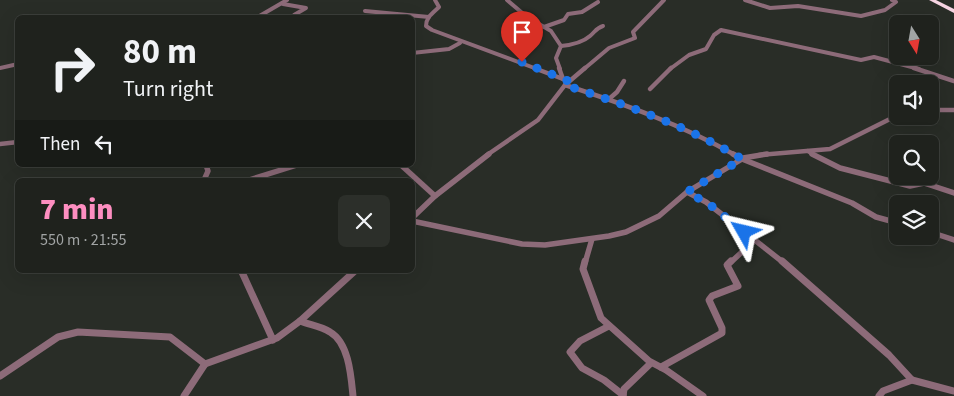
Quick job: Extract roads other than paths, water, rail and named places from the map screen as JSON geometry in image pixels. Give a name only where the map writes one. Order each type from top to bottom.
[{"type":"highway","points":[[934,1],[954,11]]},
{"type":"street","points":[[262,15],[287,0]]},
{"type":"street","points":[[435,0],[438,7],[429,16],[426,23],[429,29],[460,43],[507,57],[716,143],[742,159],[852,203],[876,217],[889,221]]},
{"type":"street","points":[[506,0],[515,5],[527,17],[552,33],[561,46]]},
{"type":"street","points":[[415,216],[473,165],[538,120],[565,82],[609,48],[636,38],[633,33],[634,30],[664,0]]},
{"type":"street","points":[[745,0],[772,8],[797,5],[828,13],[863,16],[877,13],[896,3],[892,0]]},
{"type":"street","points":[[544,27],[564,20],[568,14],[582,12],[598,2]]},
{"type":"street","points":[[283,4],[306,8],[294,15]]},
{"type":"street","points":[[365,11],[429,16]]},
{"type":"street","points":[[561,46],[584,41],[596,28],[603,26]]},
{"type":"street","points":[[650,89],[673,66],[690,54],[705,51],[710,39],[721,30],[861,60],[869,56],[874,57],[946,77],[954,81]]},
{"type":"street","points":[[415,53],[449,49],[460,43]]},
{"type":"street","points":[[561,46],[556,58],[565,82]]},
{"type":"street","points":[[0,68],[15,65]]},
{"type":"street","points":[[609,99],[617,92],[624,81]]},
{"type":"street","points":[[939,110],[954,110]]},
{"type":"street","points":[[415,220],[522,244],[545,245],[626,232],[659,216],[687,192],[742,159],[767,154],[824,150],[837,146],[889,118]]},
{"type":"street","points":[[0,144],[15,142]]},
{"type":"street","points":[[808,151],[816,157],[840,168],[910,186],[924,184],[954,193]]},
{"type":"street","points":[[255,178],[291,167]]},
{"type":"street","points":[[404,167],[414,173],[423,186],[436,196]]},
{"type":"street","points":[[687,192],[709,204],[773,253],[889,355],[912,380],[954,391]]},
{"type":"street","points":[[939,235],[954,240]]},
{"type":"street","points":[[592,238],[583,269],[598,311],[608,326],[651,363],[661,367],[704,396]]},
{"type":"street","points":[[661,367],[722,333],[722,328],[709,300],[712,296],[738,286],[728,264],[754,240]]},
{"type":"street","points":[[242,273],[273,340]]},
{"type":"street","points":[[184,396],[205,364],[273,340],[300,321],[353,273]]},
{"type":"street","points":[[300,321],[329,332],[338,338],[344,350],[353,396]]},
{"type":"street","points":[[608,326],[580,341],[570,352],[582,368],[604,380],[623,395],[624,389],[651,363]]},
{"type":"street","points":[[0,376],[58,337],[78,332],[170,337],[205,364]]},
{"type":"street","points":[[879,396],[883,391],[912,380]]}]
